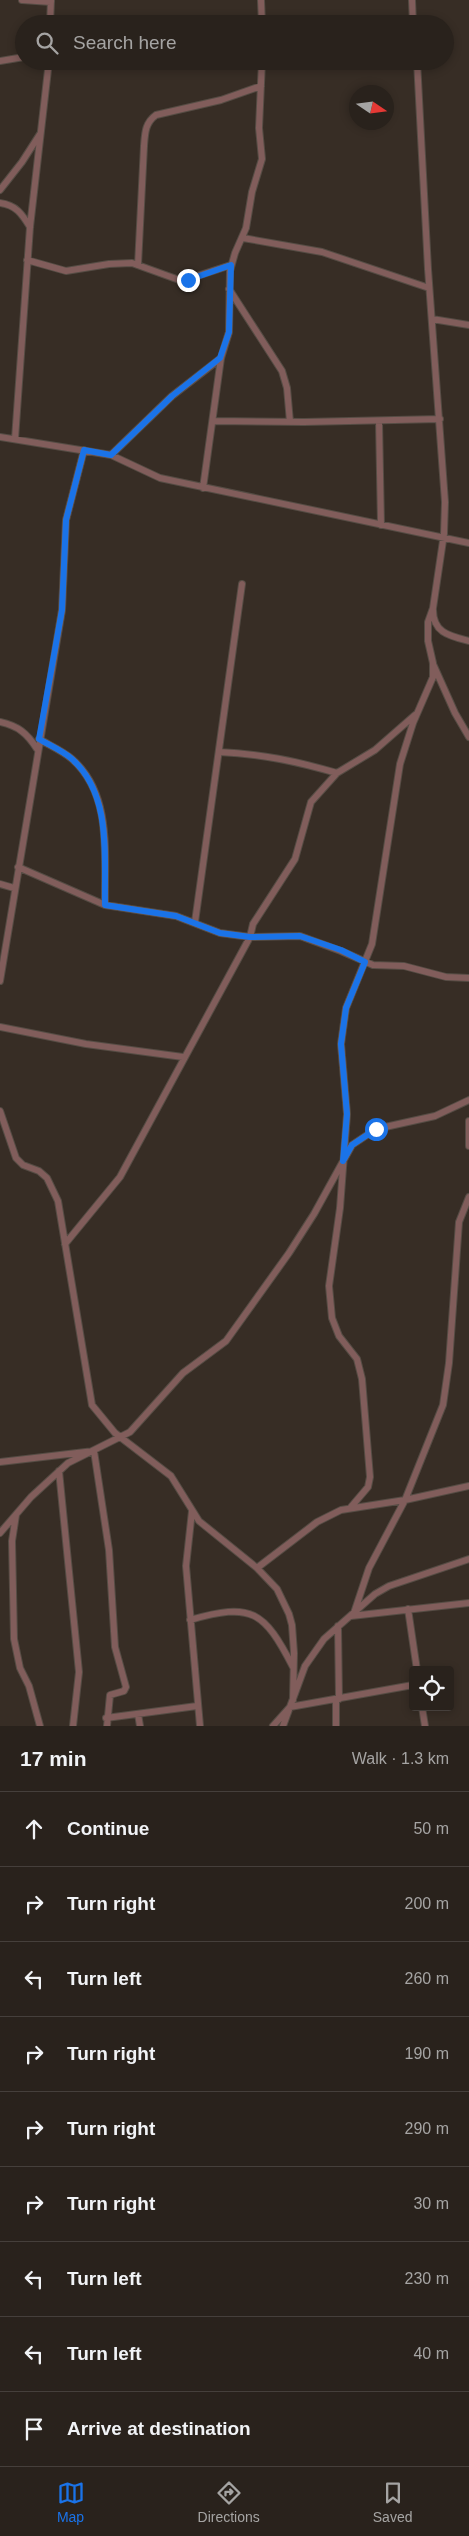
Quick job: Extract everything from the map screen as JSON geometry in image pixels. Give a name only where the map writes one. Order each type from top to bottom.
[{"type":"street","points":[[22,0],[51,1],[50,15]]},
{"type":"street","points":[[261,0],[262,15]]},
{"type":"street","points":[[412,0],[413,15]]},
{"type":"street","points":[[0,61],[15,58]]},
{"type":"street","points":[[15,439],[27,260],[48,70]]},
{"type":"street","points":[[203,488],[214,421],[220,358],[229,332],[231,265],[243,238],[252,192],[262,159],[258,128],[262,70]]},
{"type":"street","points":[[417,70],[429,288],[445,502],[443,540],[433,608],[428,622],[428,641],[433,663],[455,713],[469,736]]},
{"type":"street","points":[[138,265],[144,146],[146,127],[150,120],[156,115],[221,100],[261,86]]},
{"type":"street","points":[[0,190],[22,162],[42,130]]},
{"type":"street","points":[[0,203],[11,205],[21,212],[30,227]]},
{"type":"street","points":[[243,238],[322,252],[429,288]]},
{"type":"street","points":[[27,260],[66,271],[126,262],[182,281],[231,265]]},
{"type":"street","points":[[229,289],[282,371],[287,388],[290,422]]},
{"type":"street","points":[[432,319],[469,324]]},
{"type":"street","points":[[111,455],[172,396],[220,358]]},
{"type":"street","points":[[214,421],[440,420]]},
{"type":"street","points":[[379,421],[381,525]]},
{"type":"street","points":[[0,436],[111,455],[160,478],[443,540],[469,543]]},
{"type":"street","points":[[0,981],[14,888],[34,782],[37,749],[62,610],[66,520],[84,450]]},
{"type":"street","points":[[195,922],[242,584]]},
{"type":"street","points":[[433,608],[436,626],[443,633],[469,642]]},
{"type":"street","points":[[351,1507],[368,1487],[370,1477],[362,1379],[357,1359],[339,1336],[332,1318],[329,1286],[340,1208],[347,1114],[341,1044],[346,1008],[372,944],[400,764],[433,676],[433,663]]},
{"type":"street","points":[[65,1244],[120,1177],[183,1057],[250,937],[253,924],[295,859],[311,802],[336,773],[375,750],[418,712]]},
{"type":"street","points":[[0,722],[10,724],[24,732],[37,749]]},
{"type":"street","points":[[39,739],[71,759],[94,789],[103,824],[105,905]]},
{"type":"street","points":[[219,752],[275,757],[336,773]]},
{"type":"street","points":[[18,868],[105,905],[165,914],[195,922],[220,933],[250,937],[300,936],[341,950],[365,962],[386,967],[404,966],[446,977],[469,978]]},
{"type":"street","points":[[0,884],[14,888]]},
{"type":"street","points":[[0,1027],[86,1044],[183,1057]]},
{"type":"street","points":[[0,1533],[16,1514],[68,1463],[122,1438],[130,1432],[183,1373],[226,1341],[289,1253],[314,1214],[352,1145],[376,1129],[435,1116],[469,1100]]},
{"type":"street","points":[[0,1111],[16,1158],[22,1165],[43,1174],[53,1188],[58,1201],[92,1405],[100,1417],[122,1438],[171,1476],[192,1511],[210,1532],[257,1568],[277,1589],[289,1614],[293,1638],[292,1700]]},
{"type":"street","points":[[469,1121],[469,1146]]},
{"type":"street","points":[[352,1614],[369,1568],[405,1500],[445,1396],[459,1222],[469,1197]]},
{"type":"street","points":[[0,1462],[94,1451]]},
{"type":"street","points":[[94,1451],[108,1550],[114,1647],[126,1687],[124,1691],[110,1695],[106,1718],[107,1726]]},
{"type":"street","points":[[59,1471],[79,1672],[73,1726]]},
{"type":"street","points":[[257,1568],[317,1522],[351,1507],[405,1500],[469,1486]]},
{"type":"street","points":[[192,1511],[186,1566],[200,1726]]},
{"type":"street","points":[[16,1514],[12,1541],[14,1639],[20,1668],[29,1686],[40,1726]]},
{"type":"street","points":[[283,1726],[305,1666],[324,1639],[338,1626],[375,1594],[388,1586],[469,1559]]},
{"type":"street","points":[[352,1614],[469,1603]]},
{"type":"street","points":[[408,1609],[416,1666]]},
{"type":"street","points":[[190,1620],[222,1611],[234,1610],[260,1620],[278,1638],[294,1668]]},
{"type":"street","points":[[336,1726],[338,1626]]},
{"type":"street","points":[[273,1726],[290,1707],[409,1687]]},
{"type":"street","points":[[106,1718],[197,1706]]},
{"type":"street","points":[[422,1711],[424,1726]]},
{"type":"street","points":[[138,1714],[140,1726]]},
{"type":"route","points":[[188,280],[231,265],[228,301],[229,332],[227,341],[220,358],[216,362],[183,386],[111,455],[84,450],[64,530],[64,591],[62,610],[39,739],[71,759],[86,775],[94,789],[103,824],[105,905],[176,916],[220,933],[250,937],[300,936],[341,950],[365,962],[346,1008],[341,1044],[347,1114],[343,1161],[352,1145],[362,1136],[376,1129]]}]
